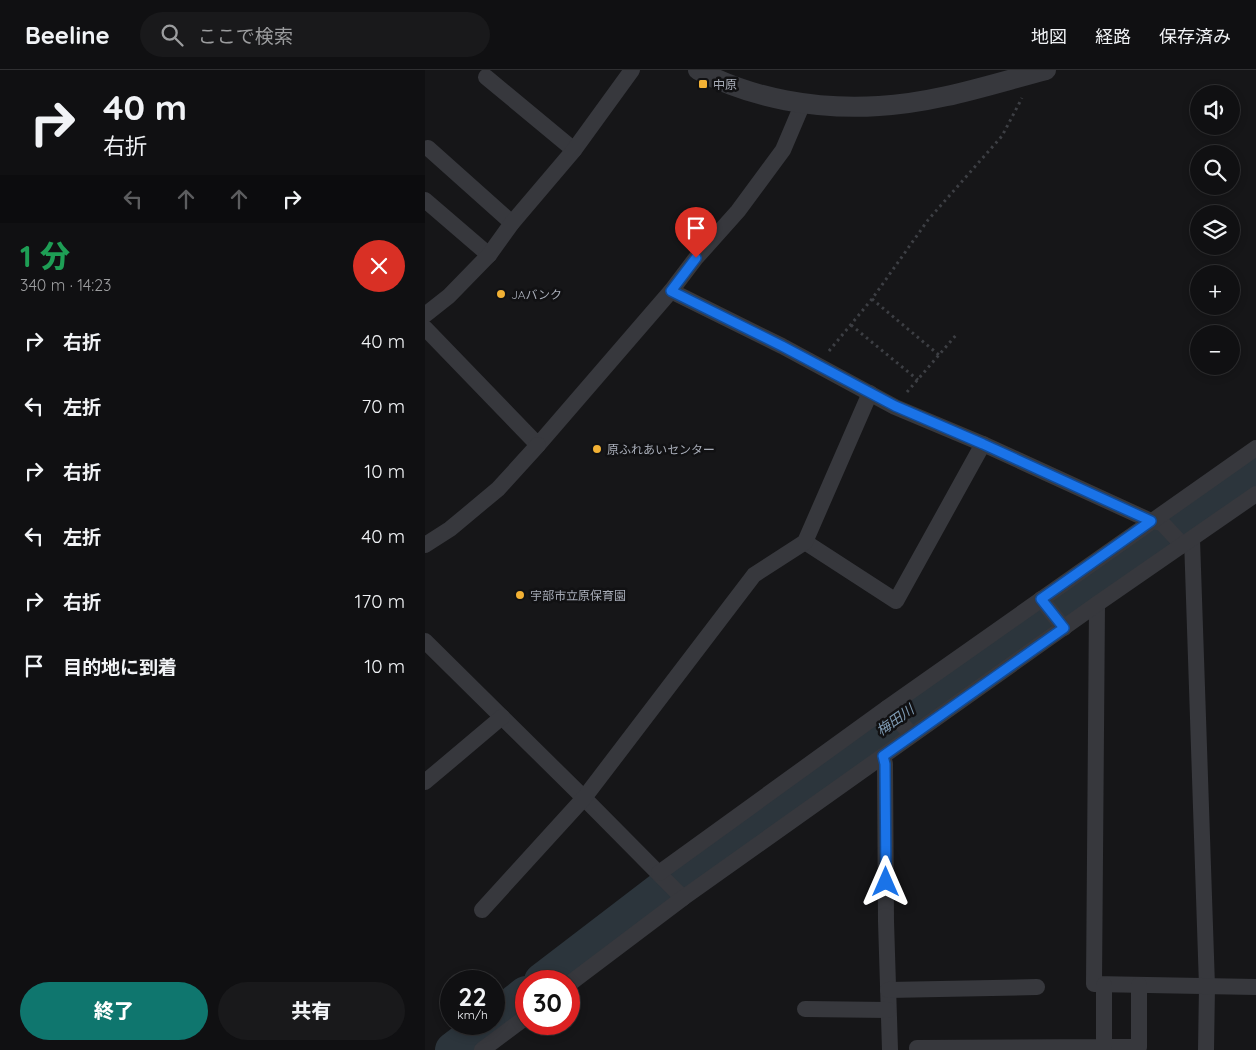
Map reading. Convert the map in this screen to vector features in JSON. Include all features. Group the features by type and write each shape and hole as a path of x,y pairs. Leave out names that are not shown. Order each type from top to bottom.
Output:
{"street":[{"path":"425,315 449,296 489,255 512,223 574,150 632,70"},
{"path":"698,70 711,77 758,93 803,103 846,107 880,106 954,94 1037,72"},
{"path":"486,77 574,150"},
{"path":"425,545 450,529 498,489 671,291 696,258 738,211 783,150 803,103"},
{"path":"428,148 512,223"},
{"path":"425,200 489,255"},
{"path":"671,291 895,406 1156,522 1183,541"},
{"path":"425,328 538,445"},
{"path":"482,910 584,798 754,576 805,542 871,393"},
{"path":"805,542 896,601 983,444"},
{"path":"661,875 889,710 1156,522 1256,448"},
{"path":"580,975 680,895 883,756 909,732 1062,625 1097,604 1183,541 1256,494"},
{"path":"1183,541 1207,986 1206,1050"},
{"path":"1043,601 1062,625"},
{"path":"1097,604 1094,984 1256,987"},
{"path":"425,642 680,895"},
{"path":"889,710 909,732"},
{"path":"425,782 502,717"},
{"path":"883,756 885,764 890,1050"},
{"path":"1104,985 1104,1047"},
{"path":"917,1048 1139,1047 1139,985"},
{"path":"888,990 1037,987"},
{"path":"805,1009 888,1010"},
{"path":"482,1050 515,1025"}],"path":[{"path":"818,365 872,300 928,220 1002,136 1037,72"},
{"path":"872,300 939,355"},
{"path":"851,325 918,380"},
{"path":"895,406 957,334"}],"waterway":[{"name":"梅田川","path":"556,970 751,821 1256,470"},
{"name":"梅田川","path":"505,1010 515,1003"},
{"name":"梅田川","path":"453,1050 473,1035"}],"place":[{"name":"中原","path":"703,84"},
{"name":"JAバンク","path":"501,294"},
{"name":"原ふれあいセンター","path":"597,449"},
{"name":"宇部市立原保育園","path":"520,595"}],"route":[{"path":"696,258 671,291 782,346 895,406 1151,521 1041,599 1064,628 883,756 885,764 886,882"}]}
